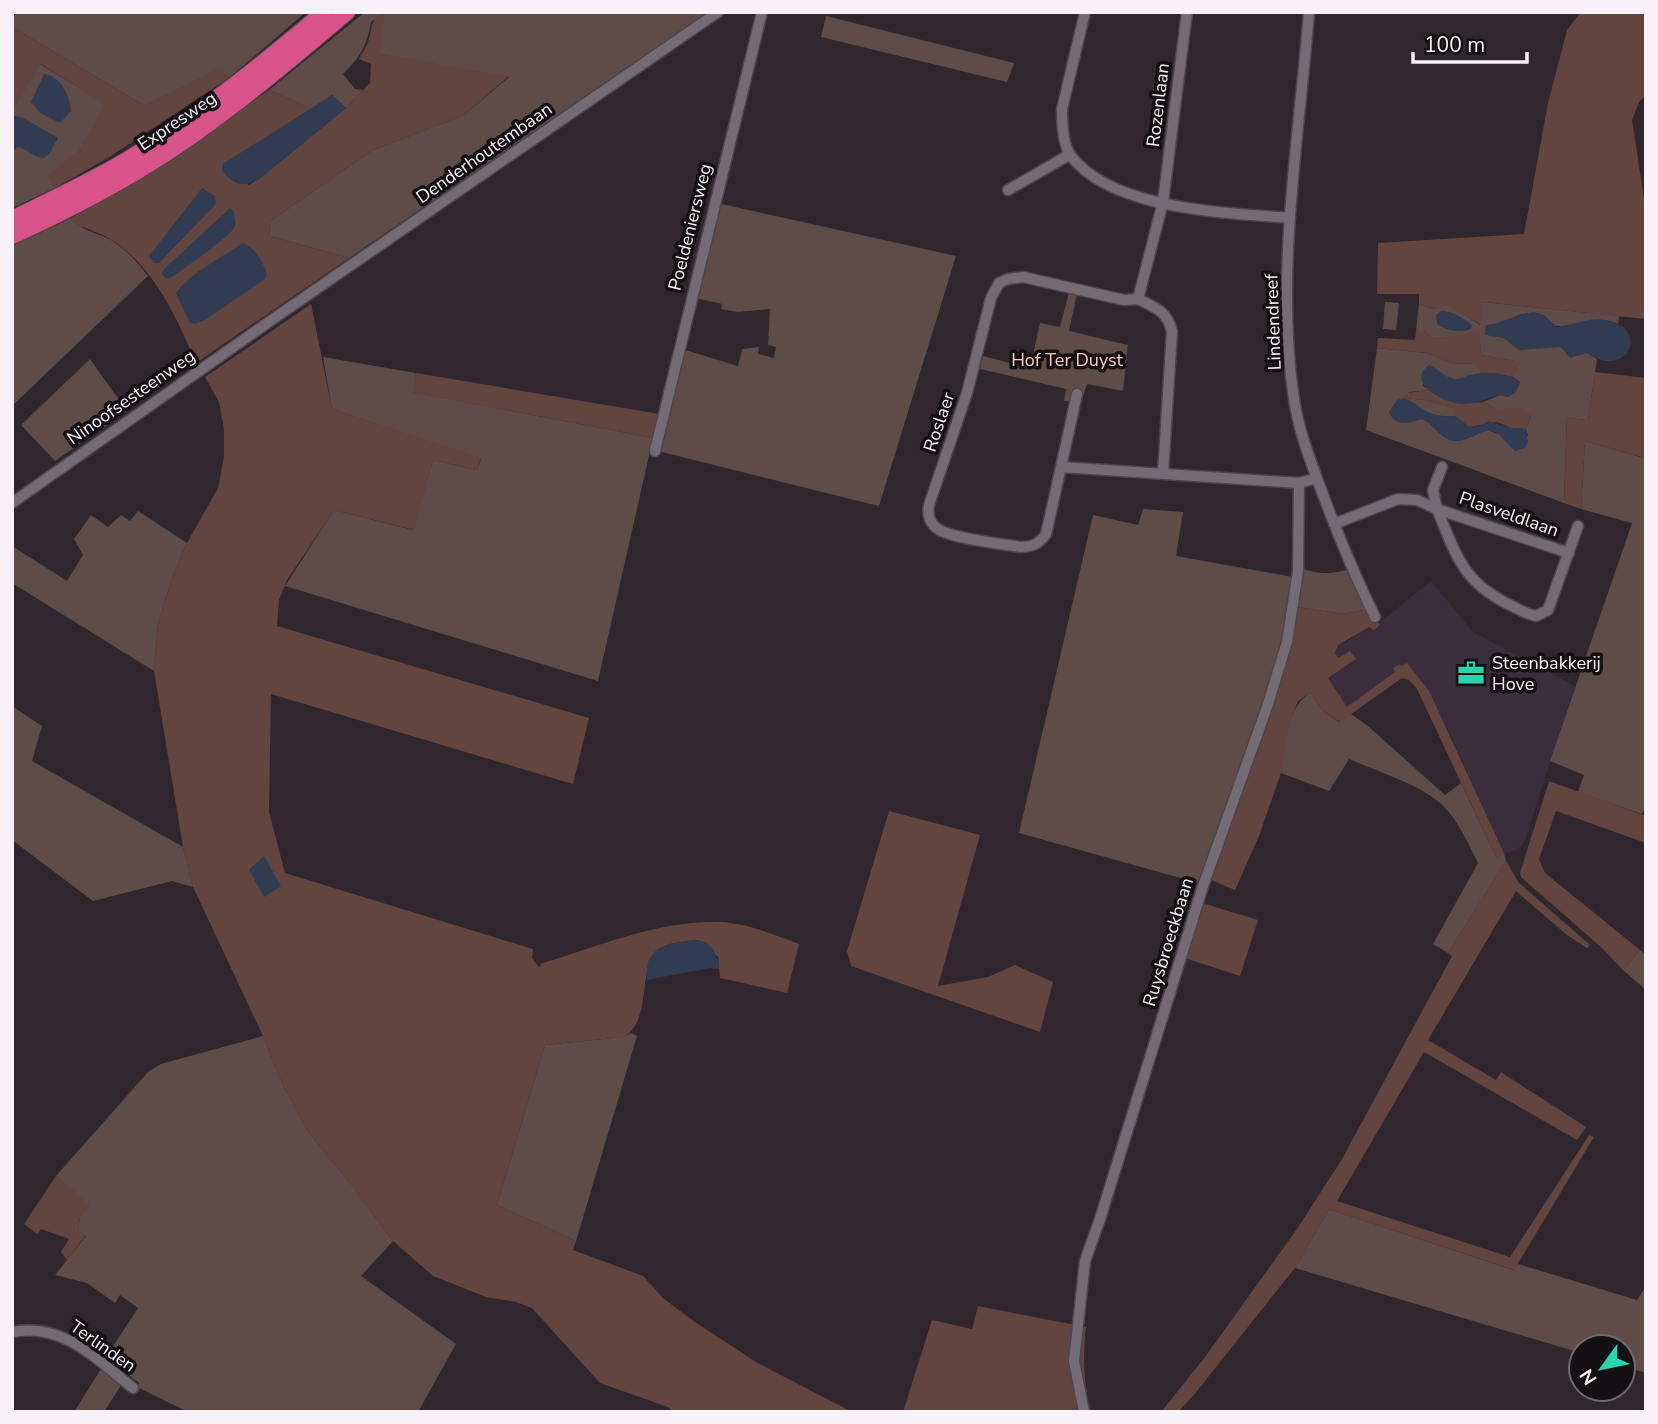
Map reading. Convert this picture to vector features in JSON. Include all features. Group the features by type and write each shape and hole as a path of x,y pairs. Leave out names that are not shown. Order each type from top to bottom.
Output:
{"highway":[{"name":"Expresweg","path":"12,219 116,166 156,140 238,83 324,12"},
{"name":"Expresweg","path":"12,236 95,195 172,149 248,95 347,12"}],"street":[{"name":"Denderhoutembaan","path":"271,321 718,12"},
{"name":"Poeldeniersweg","path":"655,451 762,12"},
{"path":"1085,12 1062,109 1062,124 1069,155 1100,182 1123,192 1198,210 1290,218"},
{"name":"Rozenlaan","path":"1163,202 1188,12"},
{"name":"Lindendreef","path":"1309,12 1290,218 1288,293 1293,394 1301,436 1345,555 1375,617"},
{"path":"1008,190 1069,155"},
{"path":"1138,299 1163,202"},
{"name":"Roslaer","path":"1077,394 1046,534 1042,539 1031,547 1015,546 942,532 932,524 928,516 929,505 967,393 991,298 999,283 1008,279 1023,277 1124,300 1138,299 1159,310 1169,319 1172,331 1163,473"},
{"name":"Ninoofsesteenweg","path":"12,503 271,321"},
{"path":"1061,467 1299,483 1317,478"},
{"name":"Plasveldlaan","path":"1442,467 1433,490 1437,509 1460,562 1472,579 1493,596 1531,615 1543,615 1548,610 1578,526"},
{"name":"Ruysbroeckbaan","path":"1084,1412 1074,1361 1085,1261 1203,886 1267,707 1287,642 1298,570 1299,483"},
{"name":"Plasveldlaan","path":"1334,524 1398,499 1417,500 1569,553"},
{"name":"Terlinden","path":"12,1332 43,1330 55,1334 85,1350 133,1388"}],"shaded area":[{"path":"1581,12 1646,12 1646,95 1639,102 1632,120 1646,212 1646,319 1484,302 1481,325 1450,306 1433,309 1419,304 1419,294 1377,294 1378,243 1524,234 1548,103 1567,30"},
{"path":"385,13 379,54 509,76 464,115 371,151 269,222 270,236 349,258 196,363 164,296 142,267 115,242 75,224 71,218 155,170 269,90 311,109 223,164 249,185 259,179 346,108 370,83 371,64 359,59 374,21"},
{"path":"12,27 145,106 222,67 230,77 111,156 55,188 46,176 79,152 105,104 41,64 12,110"},
{"path":"311,304 332,409 481,458 477,470 433,460 414,530 334,510 287,580 279,600 277,626 589,718 573,784 271,694 269,812 285,873 533,949 532,958 539,967 542,963 630,935 697,922 740,925 799,944 787,993 720,978 718,957 698,940 665,946 653,955 648,966 642,1006 633,1029 623,1037 545,1045 497,1205 576,1241 573,1250 643,1276 664,1299 756,1362 852,1412 674,1412 668,1407 600,1383 532,1308 516,1302 486,1297 433,1276 393,1241 309,1133 283,1085 193,887 183,847 154,671 158,624 172,578 187,543 218,488 224,457 224,429 219,402 205,377"},
{"path":"1416,331 1424,331 1435,339 1480,331 1481,355 1521,362 1513,377 1483,373 1476,364 1452,363 1427,353 1377,348 1378,338 1415,340"},
{"path":"1595,372 1646,378 1646,449 1645,458 1585,441 1581,509 1564,503 1567,418 1588,420"},
{"path":"416,373 660,414 653,438 412,392"},
{"path":"1429,390 1438,396 1472,403 1483,402 1496,409 1521,408 1531,416 1526,429 1511,428 1497,422 1469,427 1455,416 1455,409 1425,400 1404,398 1406,393"},
{"path":"1431,581 1473,632 1575,686 1523,845 1512,852 1504,853 1446,726 1400,664 1394,668 1396,672 1347,707 1328,678 1355,659 1338,658 1335,653 1338,644 1345,643 1369,627 1380,625 1379,623"},
{"path":"1297,607 1344,614 1369,609 1380,625 1374,630 1369,627 1338,645 1335,653 1338,658 1350,651 1356,659 1328,678 1347,707 1395,672 1393,668 1407,663 1429,691 1504,853 1496,857 1417,689 1409,680 1402,678 1340,722 1323,711 1310,692 1298,701 1289,724 1281,773 1259,836 1235,890 1211,880 1274,706"},
{"path":"1549,781 1646,816 1646,843 1556,811 1539,859 1545,873 1640,950 1623,970 1601,947 1521,877"},
{"path":"889,811 980,835 938,986 988,977 1015,965 1053,982 1040,1032 851,966 847,951"},
{"path":"1506,861 1519,883 1590,945 1587,948 1567,935 1516,891 1428,1040 1496,1080 1501,1072 1586,1127 1577,1140 1424,1052 1337,1201 1510,1257 1589,1135 1594,1137 1514,1270 1329,1209 1295,1268 1193,1396 1178,1412 1161,1412 1205,1357 1297,1229 1342,1159 1452,956 1448,953"},
{"path":"1202,903 1258,920 1240,976 1185,958"},
{"path":"56,1176 90,1205 80,1217 78,1229 86,1235 67,1260 61,1252 69,1239 41,1229 37,1234 24,1224"},
{"path":"978,1306 1086,1327 1084,1370 1091,1412 903,1412 932,1320 972,1329"}],"green space":[{"path":"12,12 306,12 230,77 221,68 145,106 12,27"},
{"path":"365,12 708,12 349,258 270,236 269,222 371,151 464,115 509,77 378,54 384,13 371,22 362,51 343,74 355,89 363,90 346,108 332,95 311,109 269,90"},
{"path":"826,16 1014,63 1007,82 821,37"},
{"path":"40,64 106,104 79,152 47,176 55,188 12,208 12,110"},
{"path":"717,203 956,256 879,506 658,451 682,349 738,366 742,349 759,347 758,354 774,358 776,347 768,345 770,309 738,312 721,309 722,304 695,298"},
{"path":"71,218 84,228 116,244 131,256 148,276 12,406 12,246"},
{"name":"Hof Ter Duyst","path":"1069,292 1077,294 1069,331 1128,345 1123,391 1087,384 1083,396 1075,394 1071,401 1064,401 1066,389 980,369 983,356 1030,368 1040,323 1060,327"},
{"path":"1385,302 1399,303 1396,330 1383,329"},
{"path":"1483,302 1619,316 1618,325 1595,321 1558,326 1521,314 1501,323 1491,335 1504,338 1519,350 1569,348 1597,359 1588,420 1567,418 1564,503 1366,430 1377,348 1427,353 1452,363 1476,364 1483,373 1456,380 1448,377 1422,385 1429,390 1410,392 1404,398 1425,400 1456,409 1455,416 1437,415 1412,402 1422,419 1434,425 1437,430 1472,437 1482,431 1528,436 1526,429 1531,416 1496,409 1483,402 1500,395 1508,397 1520,382 1513,377 1520,362 1481,355 1479,332 1435,339 1424,331 1416,331 1419,304 1433,309 1450,305 1480,325"},
{"path":"323,357 416,373 413,392 653,438 598,681 285,586 334,510 413,530 433,460 477,470 481,459 332,409"},
{"path":"90,359 127,411 55,461 21,425"},
{"path":"1585,441 1644,458 1646,449 1646,806 1642,814 1578,792 1584,775 1550,761 1632,523 1581,509"},
{"path":"1143,509 1183,512 1176,556 1293,577 1280,651 1202,884 1019,833 1093,515 1138,525"},
{"path":"138,511 187,543 172,578 158,624 154,671 12,583 12,546 67,581 83,555 74,539 91,515 108,527 121,515 130,521"},
{"path":"1303,569 1325,573 1347,570 1369,609 1344,614 1297,607"},
{"path":"1310,692 1323,711 1339,722 1351,714 1369,727 1445,795 1461,783 1496,857 1504,853 1506,861 1448,953 1433,944 1478,863 1466,839 1451,815 1429,795 1349,759 1329,791 1281,773 1291,718"},
{"path":"12,706 42,726 32,761 183,847 193,887 172,881 93,901 12,840"},
{"path":"1640,950 1646,955 1646,990 1623,970"},
{"path":"631,1033 637,1036 576,1241 497,1205 545,1045 623,1037"},
{"path":"263,1036 283,1085 309,1133 393,1241 361,1276 456,1344 418,1412 188,1412 137,1387 139,1383 112,1362 119,1352 112,1348 138,1308 120,1295 115,1303 87,1283 55,1275 86,1236 78,1229 80,1217 89,1205 56,1176 148,1072 161,1064"},
{"path":"1329,1209 1513,1270 1518,1264 1637,1300 1646,1286 1646,1373 1637,1370 1637,1333 1567,1333 1567,1349 1295,1268"},
{"path":"101,1369 122,1384 104,1412 74,1412"}],"water":[{"path":"44,74 60,82 69,99 71,111 60,123 40,113 31,102"},
{"path":"332,95 346,108 259,179 243,184 234,182 222,170 223,164"},
{"path":"15,116 58,138 44,158 18,147 12,152 12,117"},
{"path":"202,188 215,196 216,204 159,263 154,263 149,256"},
{"path":"230,208 233,210 235,223 232,231 174,276 166,279 162,274 163,270"},
{"path":"243,243 255,251 261,260 267,275 265,279 205,320 190,323 176,293 198,272"},
{"path":"1441,311 1462,318 1472,326 1471,329 1449,330 1437,324 1436,315"},
{"path":"1534,312 1544,315 1557,327 1594,320 1606,320 1620,325 1628,332 1631,341 1629,350 1623,357 1613,361 1601,360 1587,353 1570,358 1561,347 1519,350 1504,338 1485,335 1486,325"},
{"path":"1429,365 1454,379 1490,373 1503,374 1520,382 1516,392 1508,397 1500,395 1472,403 1454,403 1437,396 1424,385 1423,372"},
{"path":"1404,398 1432,414 1455,416 1469,427 1483,425 1488,421 1511,428 1526,429 1528,442 1525,448 1515,451 1493,431 1455,441 1445,438 1422,419 1399,422 1389,412 1397,400"},
{"path":"264,856 281,886 264,897 249,870"},
{"path":"698,940 707,943 713,950 719,969 710,968 647,980 648,962 656,951 669,945"}],"place":[{"name":"Steenbakkerij Hove","path":"1471,673"}]}
